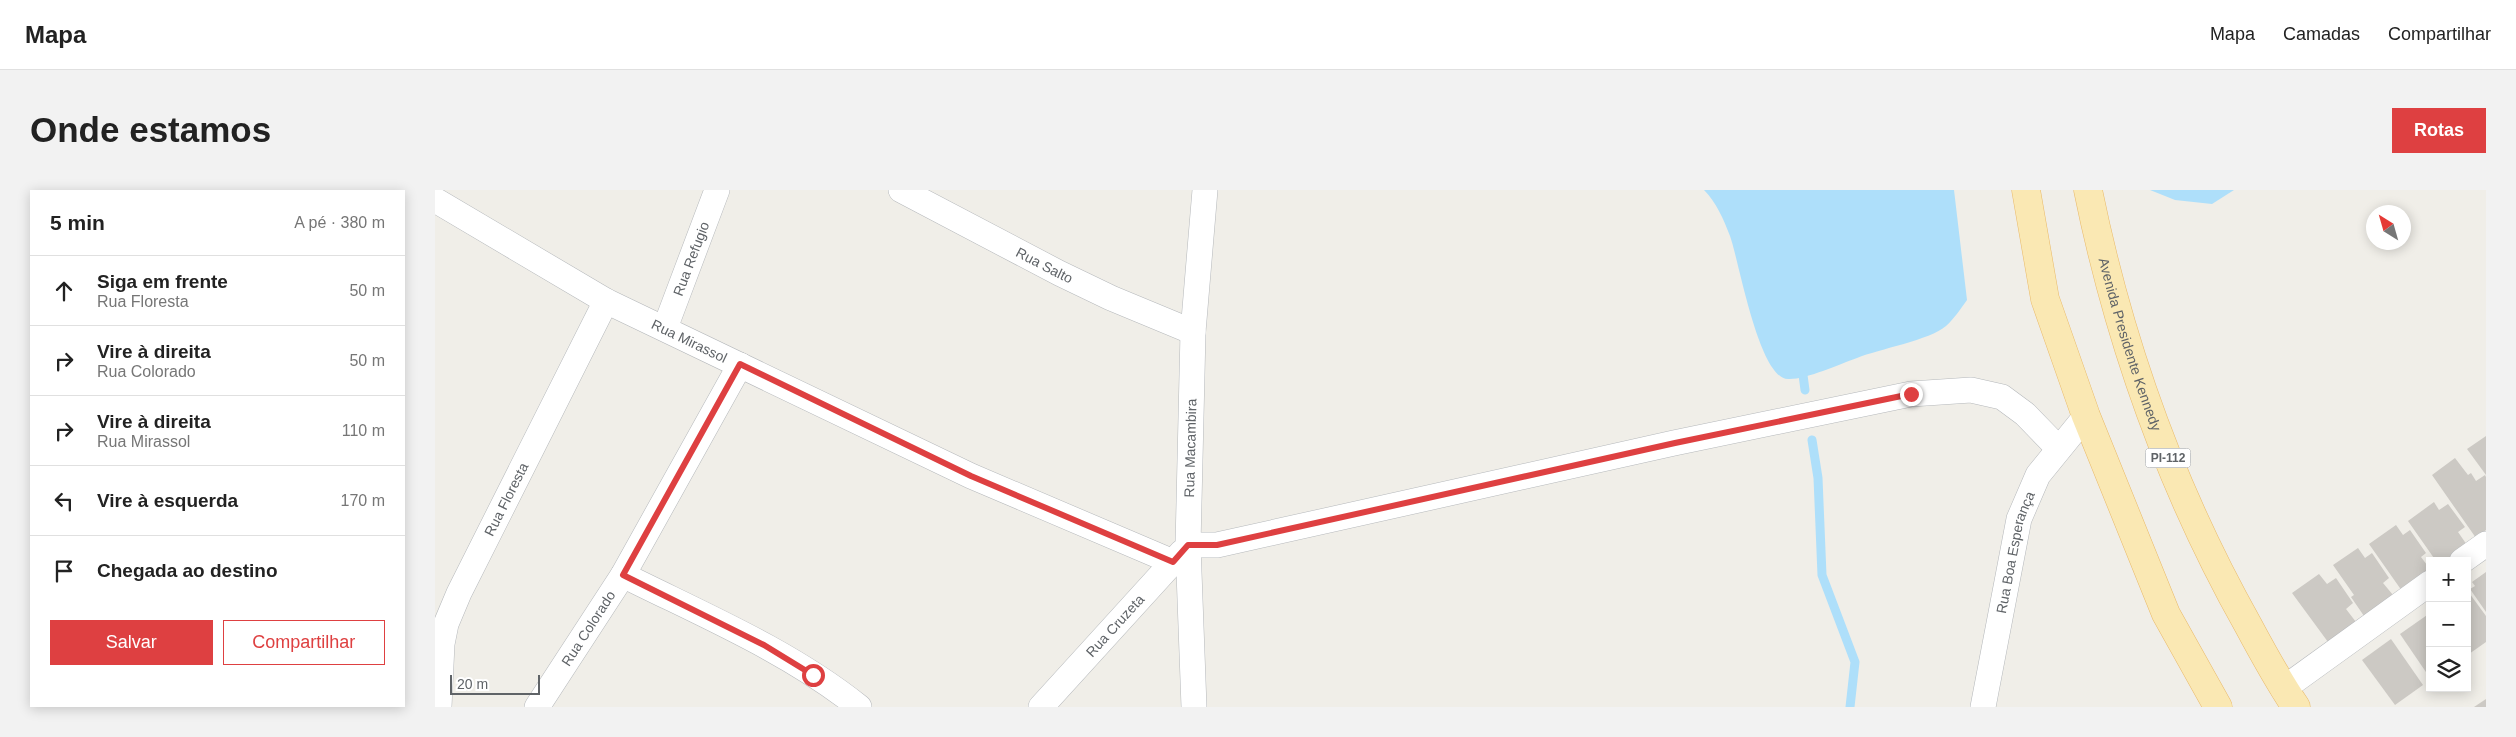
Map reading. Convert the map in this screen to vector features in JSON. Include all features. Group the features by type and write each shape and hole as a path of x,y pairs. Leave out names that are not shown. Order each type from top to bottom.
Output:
{"main road":[{"path":"2026,190 2045,299 2086,416 2166,614 2217,707"},
{"name":"Avenida Presidente Kennedy","path":"2088,190 2107,280 2135,370 2161,443 2223,582 2289,698"}],"street":[{"name":"Rua Refugio","path":"665,328 717,190"},
{"name":"Rua Salto","path":"901,190 1068,277 1193,332"},
{"name":"Rua Macambira","path":"1194,707 1181,554 1193,332 1205,190"},
{"name":"Rua Mirassol","path":"435,200 605,301 665,328 971,476 1181,554"},
{"name":"Rua Floresta","path":"439,707 442,644 446,624 459,592 605,301"},
{"name":"Rua Colorado","path":"537,707 623,575 740,364"},
{"path":"1181,554 1675,443 1911,394 1971,390 2002,397 2025,414 2058,448"},
{"name":"Rua Boa Esperança","path":"1983,707 2019,519 2038,475 2058,448 2086,416"},
{"path":"2468,557 2486,544"},
{"name":"Rua Cruzeta","path":"1041,707 1181,554"},
{"path":"623,575 764,645 813,675 859,707"},
{"path":"2289,698 2426,586"}],"water":[{"path":"1704,190 1954,190 1967,300 1946,326 1928,336 1813,374 1788,379 1778,374 1768,360 1759,340 1751,317 1730,236 1719,212"},
{"path":"2150,190 2234,190 2212,204 2175,200"}],"building":[{"path":"2486,436 2486,475 2467,449"},
{"path":"2455,458 2468,475 2471,473 2476,481 2485,475 2486,477 2486,530 2476,538 2432,475"},
{"path":"2434,502 2439,510 2448,504 2465,527 2458,532 2467,545 2450,557 2433,557 2408,521"},
{"path":"2396,525 2403,535 2410,530 2426,553 2421,557 2426,564 2426,575 2402,591 2369,544"},
{"path":"2358,548 2365,558 2372,553 2389,578 2383,583 2393,595 2364,616 2351,597 2354,595 2333,565"},
{"path":"2486,572 2486,612 2471,590 2475,586 2472,582"},
{"path":"2319,574 2327,584 2336,578 2353,603 2346,609 2356,622 2328,642 2292,593"},
{"path":"2471,595 2486,616 2486,642 2471,653"},
{"path":"2426,616 2426,672 2400,634"},
{"path":"2391,639 2423,685 2395,705 2362,660"},
{"path":"2486,699 2486,707 2474,707"}],"waterway":[{"path":"1803,375 1805,390"},
{"path":"1812,440 1818,478 1822,575 1855,662 1850,707"}],"route":[{"path":"813,675 764,645 623,575 740,364 971,476 1173,562 1188,545 1217,545 1675,443 1911,394"}]}
